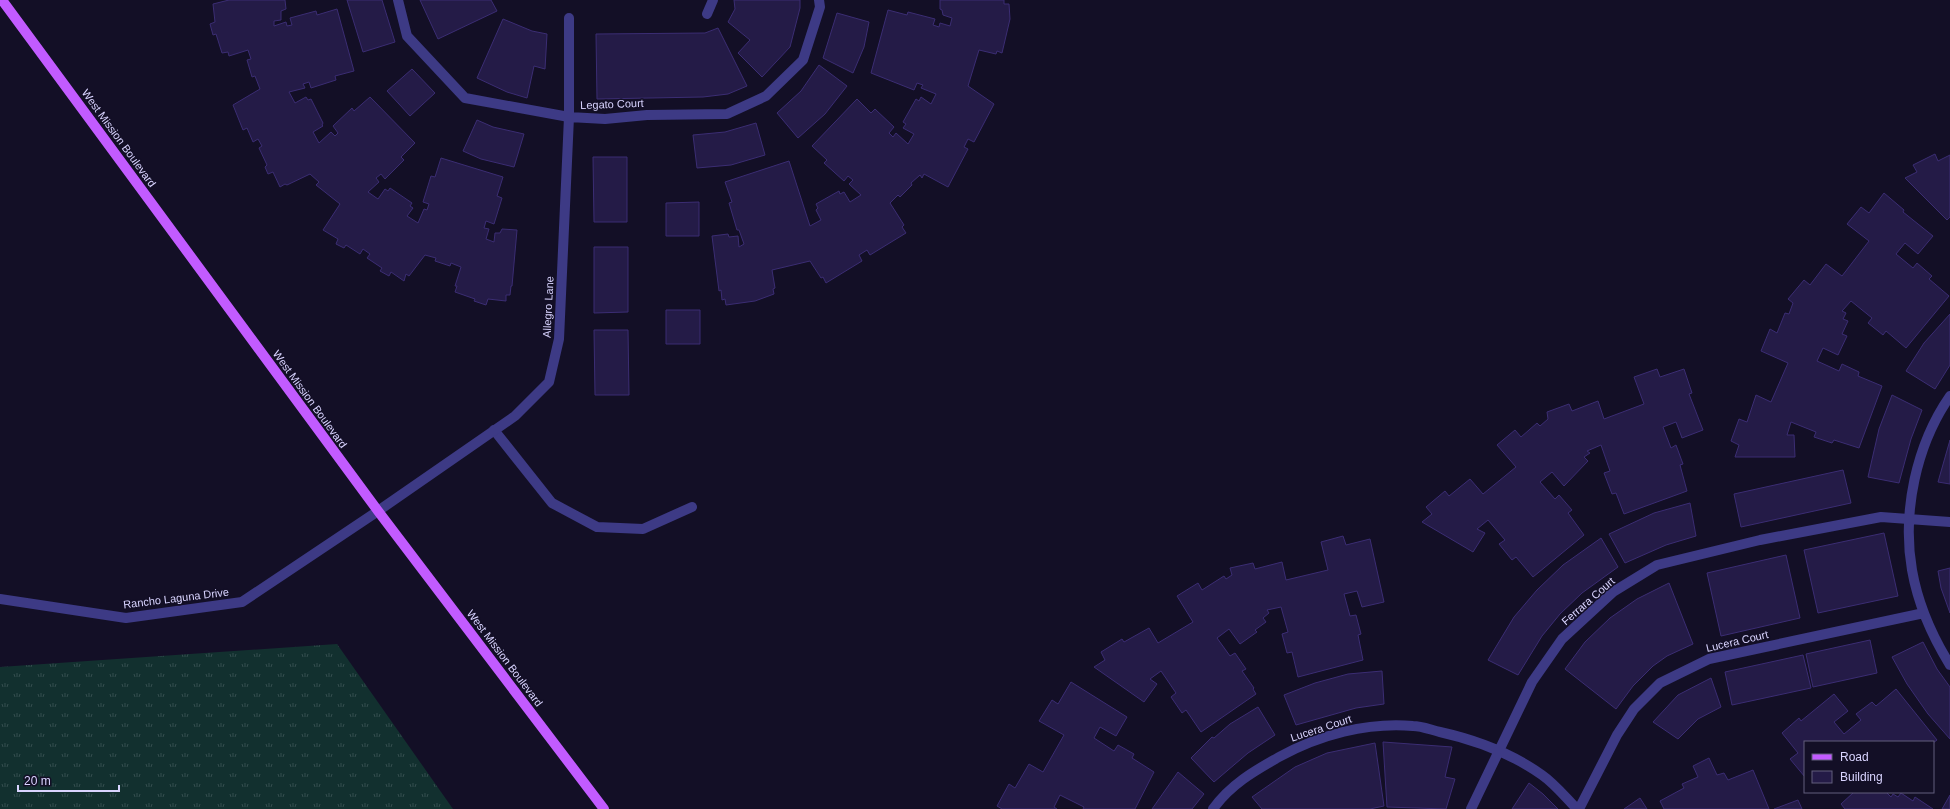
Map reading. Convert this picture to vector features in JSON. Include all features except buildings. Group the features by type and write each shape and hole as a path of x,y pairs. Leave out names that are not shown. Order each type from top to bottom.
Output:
{"main road":[{"name":"West Mission Boulevard","path":"2,0 378,511 604,809"}],"street":[{"name":"Legato Court","path":"398,0 407,36 465,98 569,117 605,119 647,115 727,114 766,96 803,60 820,7 819,0"},
{"path":"706,14 713,0"},
{"name":"Allegro Lane","path":"378,511 515,416 549,382 559,339 569,117 570,18"},
{"path":"1950,396 1937,415 1917,468 1909,520 1912,570 1924,613 1935,641 1950,665"},
{"path":"494,430 552,503 598,528 642,529 692,507"},
{"name":"Rancho Laguna Drive","path":"0,599 126,618 242,602 378,511"},
{"name":"Ferrara Court","path":"1471,809 1532,682 1562,640 1613,592 1658,566 1760,540 1881,516 1909,520 1950,522"},
{"name":"Lucera Court","path":"1213,809 1222,796 1247,775 1296,748 1350,730 1374,726 1414,726 1466,738 1499,750 1543,776 1578,809 1617,735 1634,709 1660,683 1709,659 1924,613"}],"green space":[{"path":"337,644 453,809 0,809 0,667"}]}
